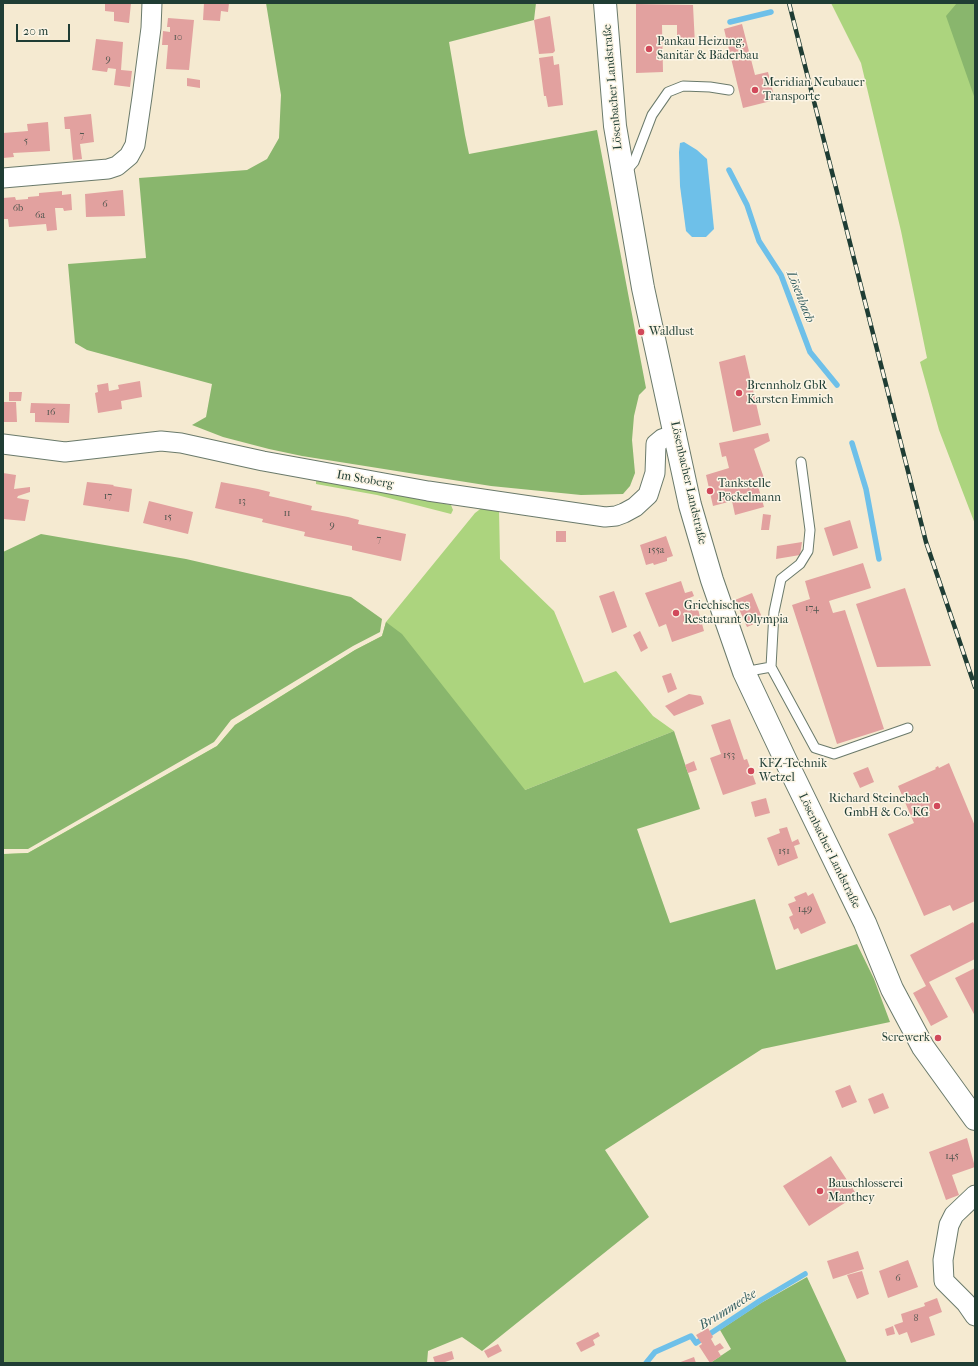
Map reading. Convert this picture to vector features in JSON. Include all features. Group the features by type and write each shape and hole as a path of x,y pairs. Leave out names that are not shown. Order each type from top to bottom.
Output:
{"main road":[{"name":"Lösenbacher Landstraße","path":"605,3 615,126 622,171 651,324 676,434 690,505 712,580 744,672 865,923 892,989 923,1047 975,1119"}],"street":[{"path":"3,178 108,169 117,166 130,156 135,145 142,97 152,3"},
{"name":"Im Stoberg","path":"3,444 65,452 161,441 181,443 263,461 428,491 605,516 616,516 635,507 648,495 655,473 656,444 662,439 676,434"},
{"path":"975,1195 954,1215 949,1225 943,1260 944,1281 966,1303 975,1316"}],"lane":[{"name":"Lösenbacher Landstraße","path":"622,171 628,169 634,162 652,115 668,92 683,86 710,87 728,90"},
{"path":"801,462 810,530 808,551 800,564 781,578 774,612 771,667 815,748 834,754 908,728"},
{"path":"744,672 771,667"}],"green space":[{"path":"266,3 536,3 534,20 449,42 465,135 469,154 597,130 646,388 639,395 634,416 632,440 635,473 630,486 623,494 581,495 491,486 302,456 223,437 192,425 206,417 212,384 87,350 75,343 68,264 146,258 139,178 247,170 267,159 279,138 281,95"},
{"path":"831,3 975,3 975,524 939,430 920,362 927,358 901,231 861,63"},
{"path":"957,3 975,3 975,99 946,16"},
{"path":"316,480 451,505 453,510 451,514 377,495 316,484"},
{"path":"483,507 499,510 500,559 554,611 584,683 616,671 653,716 674,731 525,790 561,954 8,854 28,853 217,746 235,725 355,650 382,636 386,622 475,513"},
{"path":"41,534 186,559 351,597 382,619 380,632 353,646 231,720 214,742 28,849 3,849 3,552"},
{"path":"386,622 402,634 525,790 674,731 700,809 637,829 670,923 755,899 776,970 857,944 874,979 890,1022 762,1049 605,1150 649,1217 482,1351 462,1337 428,1351 427,1363 3,1363 3,854 28,853 217,746 235,725 355,650 382,636"},
{"path":"807,1277 847,1363 710,1363 731,1349 720,1330 761,1303"}],"water":[{"path":"684,142 697,150 707,159 714,229 706,237 692,237 686,231 680,186 679,152 680,143"}],"building":[{"path":"105,3 131,3 129,23 114,21 114,12 105,11"},
{"path":"204,3 229,3 228,12 221,11 220,21 203,20"},
{"name":"Pankau Heizung, Sanitär & Bäderbau","path":"636,4 693,5 695,45 677,45 677,25 662,25 663,72 636,73"},
{"path":"550,16 555,51 553,53 539,54 534,20"},
{"path":"168,18 194,20 189,70 166,69 168,45 162,45 163,31 170,32 170,27 167,27"},
{"path":"742,24 755,75 768,72 775,100 743,108 724,29"},
{"path":"96,39 123,42 121,70 132,71 130,87 114,85 116,69 108,68 107,72 92,70"},
{"path":"553,56 554,65 559,64 563,105 548,107 546,96 544,96 539,58"},
{"path":"187,78 200,80 200,88 187,86"},
{"path":"91,114 94,142 80,144 82,159 73,160 70,129 65,129 64,117"},
{"path":"48,122 50,151 13,153 14,157 3,158 3,133 28,131 27,124"},
{"path":"123,190 125,216 86,217 85,194"},
{"path":"62,191 62,195 71,194 72,210 64,211 63,208 55,208 57,230 47,231 46,224 9,227 8,219 3,219 3,198 15,197 16,200 28,199 28,197 39,196 39,193"},
{"name":"Brennholz GbR Karsten Emmich","path":"745,355 761,425 733,432 719,362"},
{"path":"140,381 142,397 121,401 122,409 98,413 95,393 98,392 97,385 108,383 109,391 119,389 118,385"},
{"path":"9,392 22,392 21,401 9,401"},
{"path":"3,402 16,402 17,422 3,422"},
{"path":"31,403 70,404 69,423 35,422 35,413 30,413"},
{"path":"768,433 770,441 754,449 764,478 756,479 764,507 735,515 732,501 713,506 706,475 729,468 726,456 722,457 719,443"},
{"path":"3,473 16,475 14,489 30,487 30,492 18,496 17,498 29,500 25,521 3,519"},
{"path":"87,482 132,489 129,512 83,505"},
{"path":"221,482 270,492 269,496 312,506 311,510 348,517 359,520 358,524 406,534 401,561 352,550 352,546 304,536 305,532 262,522 263,519 215,508"},
{"path":"149,501 193,512 188,534 143,523"},
{"path":"763,514 771,515 769,530 761,530"},
{"path":"850,520 858,548 833,556 824,528"},
{"path":"556,531 566,531 566,542 556,542"},
{"path":"666,536 673,556 667,558 667,561 654,565 653,563 646,565 640,545"},
{"path":"802,542 800,555 776,559 777,546"},
{"path":"863,563 871,588 829,601 833,613 845,610 884,729 837,744 792,605 810,599 805,581"},
{"name":"Griechisches Restaurant Olympia","path":"681,581 685,593 692,591 694,596 687,599 689,604 696,602 704,631 672,642 666,624 659,627 645,593"},
{"path":"905,588 931,666 877,667 856,604"},
{"path":"614,591 627,627 612,633 599,596"},
{"path":"752,593 763,620 747,627 735,600"},
{"path":"640,631 648,648 641,652 633,635"},
{"path":"671,673 677,689 668,693 662,676"},
{"path":"689,694 701,696 704,704 674,716 665,706"},
{"path":"730,719 744,760 747,759 756,784 723,795 710,758 721,754 711,725"},
{"path":"694,761 697,770 688,773 685,765"},
{"name":"Richard Steinebach GmbH & Co. KG","path":"949,763 975,826 975,901 953,911 950,905 924,916 888,834 914,823 898,786 936,769 935,768 938,766 939,768"},
{"path":"868,767 874,782 860,788 853,773"},
{"path":"766,798 770,813 755,817 751,802"},
{"path":"787,827 792,842 798,839 800,844 794,846 798,858 778,866 767,838 780,833 779,829"},
{"path":"806,892 808,896 813,893 826,923 801,934 798,928 794,930 789,917 793,915 788,904 796,901 794,897"},
{"path":"973,922 975,926 975,959 929,982 948,1017 931,1026 913,993 926,986 910,955"},
{"path":"975,968 975,1016 955,978"},
{"path":"850,1085 857,1102 842,1108 835,1091"},
{"path":"883,1093 889,1108 874,1114 868,1099"},
{"path":"967,1138 975,1167 952,1175 959,1195 946,1200 929,1152"},
{"name":"Bauschlosserei Manthey","path":"831,1156 857,1195 809,1226 783,1186"},
{"path":"858,1251 864,1269 833,1279 827,1261"},
{"path":"908,1260 918,1287 888,1298 879,1271"},
{"path":"862,1271 869,1294 857,1299 847,1275"},
{"path":"937,1298 942,1312 929,1317 935,1335 911,1343 907,1332 899,1335 894,1325 903,1322 901,1314 925,1306 924,1303"},
{"path":"893,1326 895,1334 887,1336 885,1329"},
{"path":"708,1328 713,1337 711,1339 715,1346 720,1343 724,1348 718,1351 721,1356 710,1363 699,1346 702,1344 696,1335"},
{"path":"598,1332 600,1336 593,1340 595,1345 581,1352 576,1343"},
{"path":"498,1344 502,1351 488,1358 484,1351"},
{"path":"452,1351 454,1359 442,1363 435,1363 433,1357"},
{"path":"694,1357 696,1363 678,1363"}],"waterway":[{"path":"730,22 771,12"},
{"name":"Lösenbach","path":"729,170 747,205 759,241 781,275 810,352 837,385"},
{"name":"Lösenbach","path":"852,443 866,489 879,559"},
{"name":"Brummecke","path":"646,1363 655,1352 691,1336 696,1343 761,1300 805,1274"}],"railway":[{"path":"789,3 926,542 975,687"}],"place":[{"name":"Pankau Heizung, Sanitär & Bäderbau","path":"649,49"},
{"name":"Meridian Neubauer Transporte","path":"755,90"},
{"name":"Waldlust","path":"641,332"},
{"name":"Brennholz GbR Karsten Emmich","path":"739,393"},
{"name":"Tankstelle Pöckelmann","path":"710,491"},
{"name":"Griechisches Restaurant Olympia","path":"676,613"},
{"name":"KFZ-Technik Wetzel","path":"751,771"},
{"name":"Richard Steinebach GmbH & Co. KG","path":"937,806"},
{"name":"Screwerk","path":"938,1038"},
{"name":"Bauschlosserei Manthey","path":"820,1191"}]}
